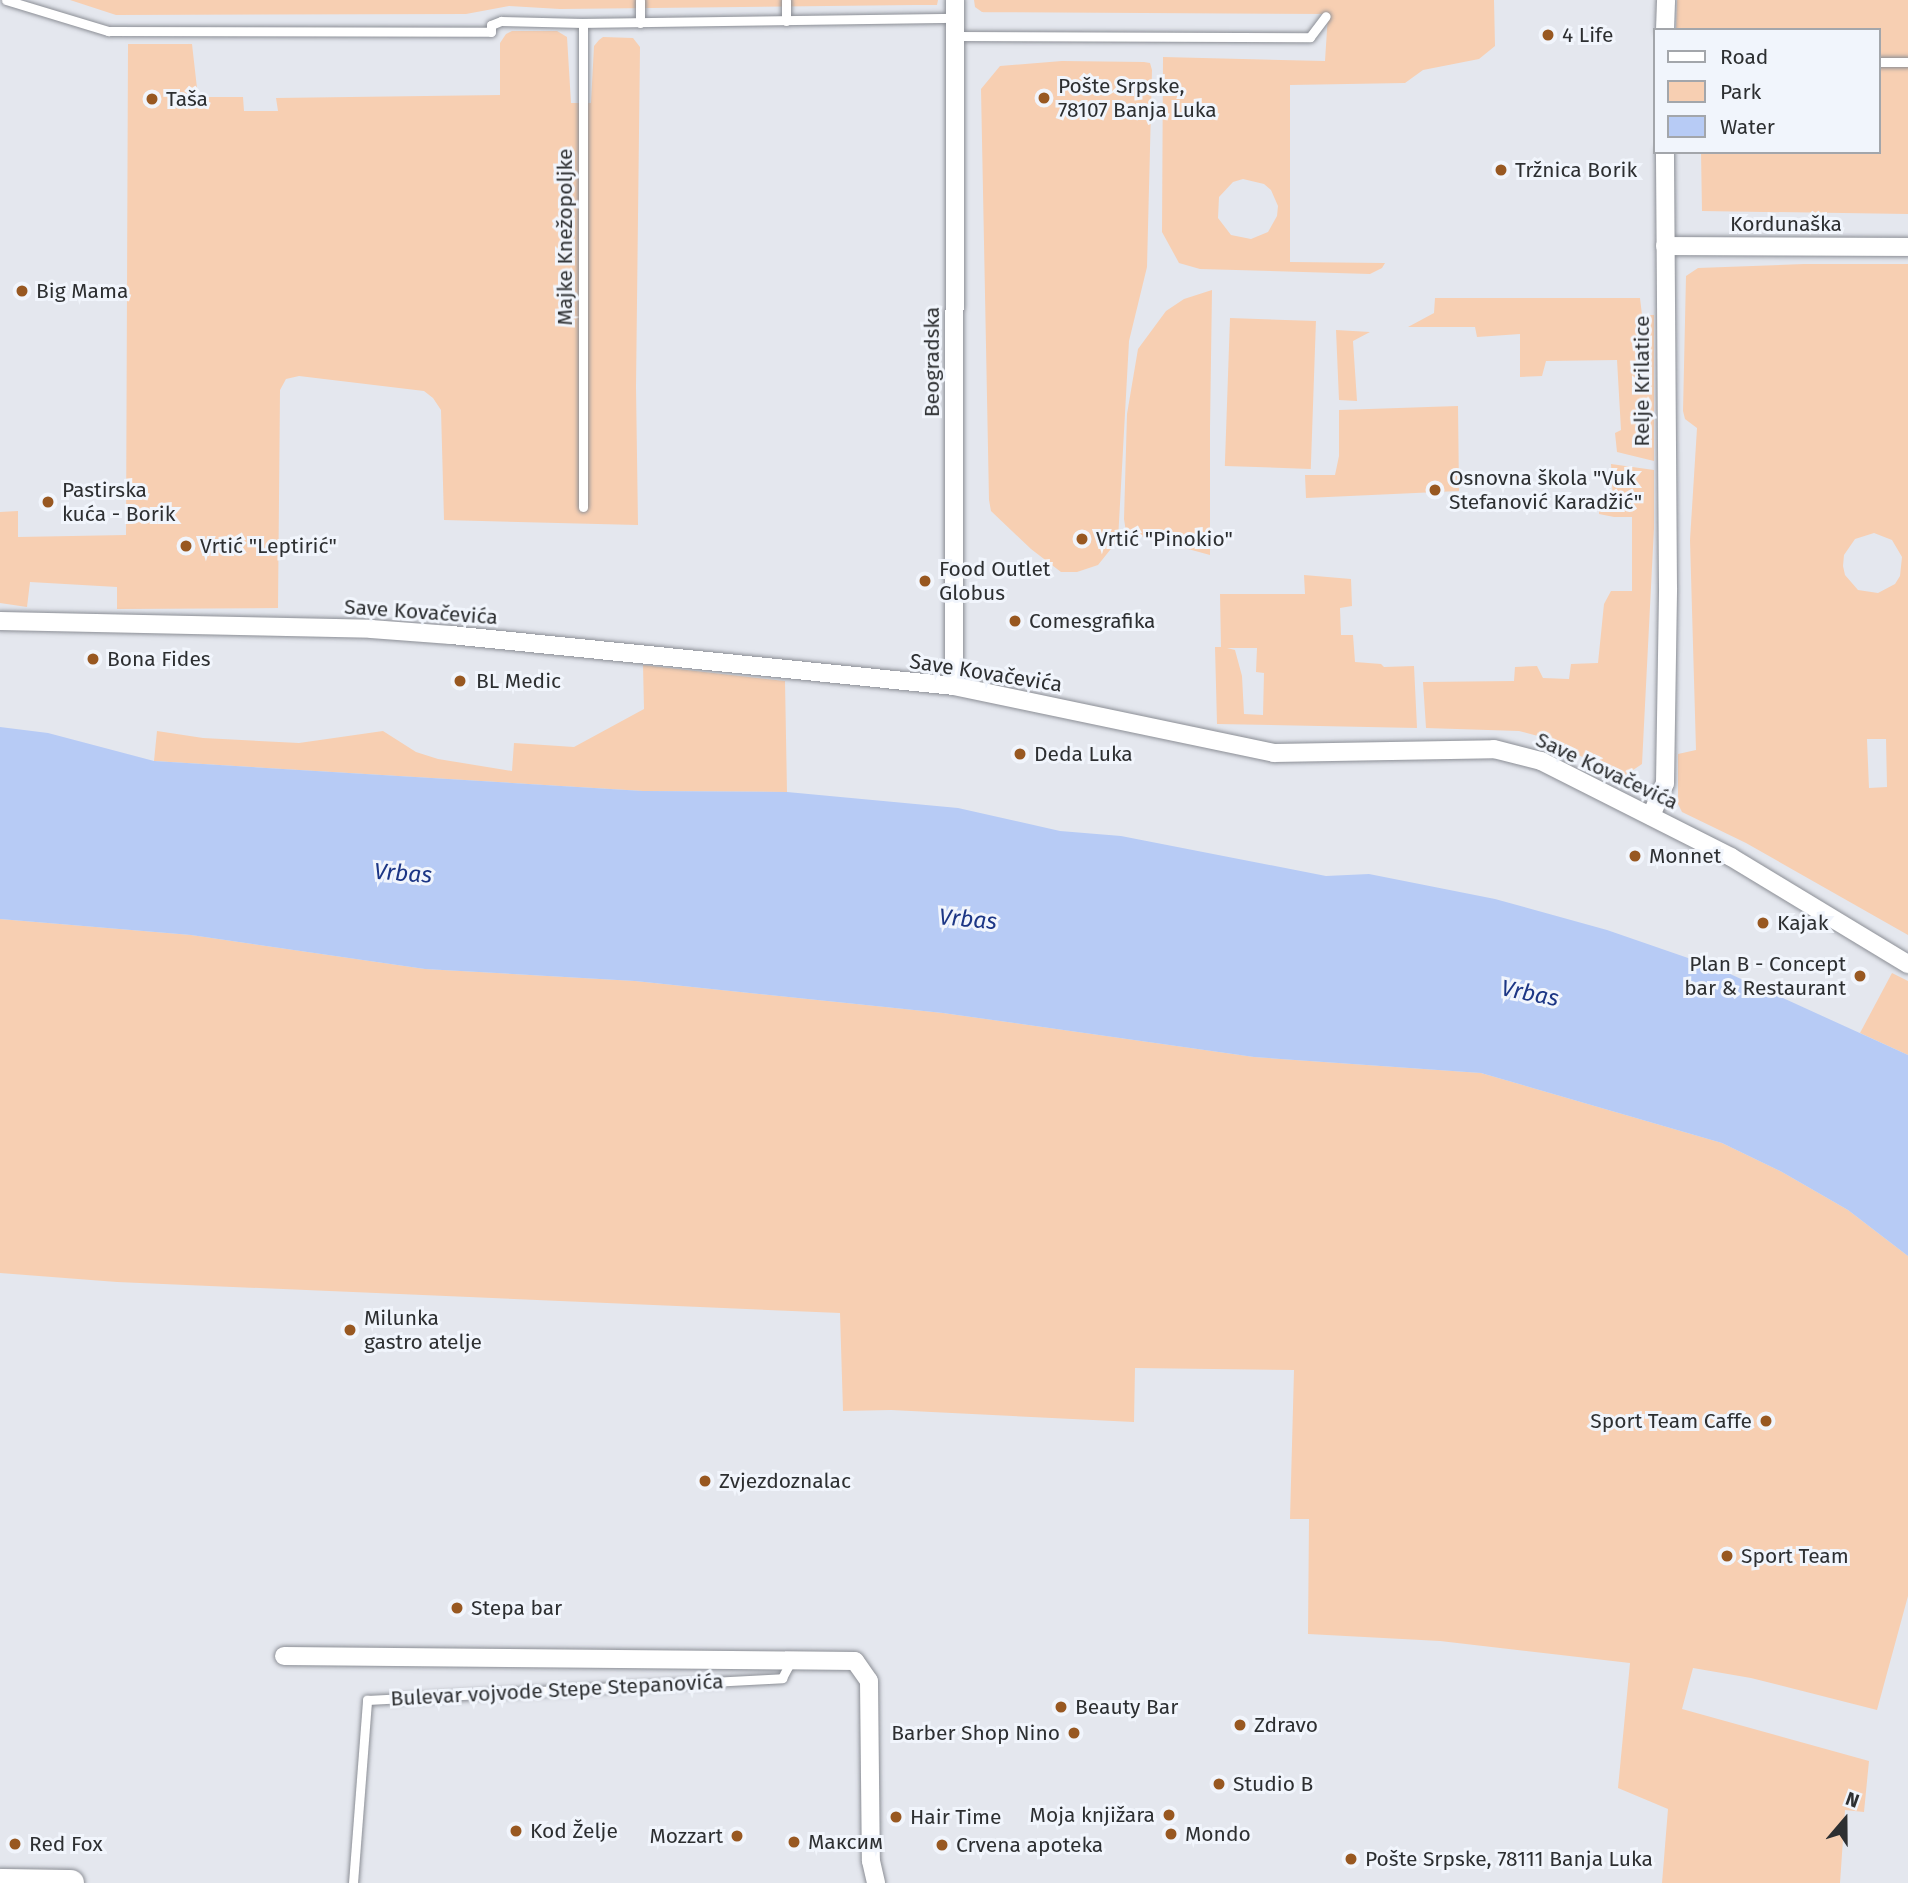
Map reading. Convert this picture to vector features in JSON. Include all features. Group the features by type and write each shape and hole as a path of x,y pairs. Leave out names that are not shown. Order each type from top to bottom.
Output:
{"street":[{"path":"1665,28 1666,0"},
{"name":"Beogradska","path":"954,686 957,524 955,9"},
{"name":"Relje Krilatice","path":"1651,816 1665,783 1668,589 1664,246 1661,213 1665,154"},
{"name":"Kordunaška","path":"1664,246 1908,247"},
{"name":"Save Kovačevića","path":"0,621 371,629 954,686 1274,753 1494,749 1541,761 1731,857 1908,964"},
{"name":"Bulevar vojvode Stepe Stepanovića","path":"284,1656 793,1658 855,1661 869,1681 872,1861 876,1883"},
{"path":"0,1882 68,1883"}],"lane":[{"path":"6,0 108,31 491,32 491,25 501,21 786,21 955,9"},
{"path":"640,0 640,23"},
{"path":"786,0 786,21"},
{"path":"954,36 1310,37 1326,16"},
{"name":"Majke Knežopoljke","path":"583,23 583,507"},
{"path":"1880,62 1908,62"},
{"name":"Bulevar vojvode Stepe Stepanovića","path":"353,1883 367,1700 782,1678 793,1658"}],"green space":[{"path":"70,0 938,0 937,5 560,9 509,6 466,14 116,15"},
{"path":"974,0 1494,0 1495,46 1479,59 1423,70 1405,83 1290,85 1290,262 1385,263 1382,268 1370,274 1200,269 1179,263 1162,232 1163,57 1325,61 1328,14 982,12 975,7","holes":["1243,179 1264,184 1271,190 1278,206 1277,216 1268,232 1251,239 1231,235 1218,218 1219,197 1233,182"]},
{"path":"1677,0 1908,0 1908,214 1702,211 1701,154 1880,154 1880,28 1676,28"},
{"path":"512,31 557,31 567,37 571,103 591,103 594,46 599,40 603,37 633,38 640,47 636,387 638,525 444,520 441,410 433,398 424,391 299,376 286,379 280,390 278,608 117,609 117,587 30,582 27,607 0,603 0,512 18,511 18,537 126,535 128,44 192,44 198,97 243,97 244,111 278,111 276,98 500,95 500,43 506,34"},
{"path":"1062,61 1144,62 1150,63 1152,70 1147,267 1129,341 1118,540 1098,565 1077,572 1061,572 1031,549 991,511 989,500 981,89 1000,66"},
{"path":"1908,264 1908,935 1746,843 1682,812 1678,804 1678,754 1696,750 1690,540 1697,428 1685,419 1683,411 1686,276 1698,268","holes":["1874,533 1892,540 1902,557 1900,576 1895,584 1878,593 1858,590 1845,575 1843,566 1844,555 1855,539","1867,739 1886,739 1887,787 1869,788"]},
{"path":"1212,290 1210,555 1126,532 1124,519 1127,414 1138,349 1166,311 1184,299"},
{"path":"1435,298 1640,298 1642,315 1654,315 1654,461 1617,452 1615,433 1621,430 1617,360 1546,361 1542,376 1520,377 1520,334 1477,337 1475,327 1408,327 1434,313"},
{"path":"1230,318 1316,321 1311,469 1225,466"},
{"path":"1336,330 1370,332 1353,341 1357,401 1339,400"},
{"path":"1458,406 1459,491 1306,498 1305,475 1335,475 1339,456 1339,410"},
{"path":"1611,464 1654,470 1654,528 1642,764 1621,778 1549,739 1519,731 1426,728 1423,682 1514,681 1515,667 1537,666 1543,678 1569,679 1571,664 1598,663 1604,604 1611,591 1632,591 1632,517 1599,514 1599,510 1578,510 1577,504 1613,501"},
{"path":"1304,575 1351,579 1352,606 1340,608 1341,635 1353,635 1355,662 1381,664 1384,667 1414,666 1417,728 1217,724 1215,647 1221,647 1220,594 1305,594","holes":["1227,648 1257,648 1256,672 1264,673 1263,715 1244,714 1242,676 1235,650"]},
{"path":"643,665 785,681 787,792 643,791 154,761 157,731 203,738 299,743 383,731 416,752 438,759 512,771 514,743 574,747 644,709"},
{"path":"0,919 191,935 425,969 635,981 943,1013 1254,1057 1481,1073 1722,1143 1782,1172 1848,1210 1908,1256 1908,1596 1877,1710 1751,1678 1693,1668 1682,1709 1869,1761 1864,1812 1845,1810 1840,1883 1662,1883 1668,1809 1618,1788 1630,1663 1440,1641 1308,1634 1309,1519 1290,1519 1294,1370 1135,1368 1134,1422 891,1410 843,1411 840,1313 117,1282 0,1273"},
{"path":"1892,973 1908,981 1908,1055 1860,1033"}],"water":[{"name":"Vrbas","path":"0,727 48,733 154,761 643,791 787,792 958,808 1060,831 1121,836 1326,876 1369,874 1495,899 1607,930 1717,968 1908,1055 1908,1256 1848,1210 1782,1172 1722,1143 1481,1073 1254,1057 943,1013 635,981 425,969 191,935 0,919"}],"place":[{"name":"4 Life","path":"1548,35"},
{"name":"Pošte Srpske, 78107 Banja Luka","path":"1044,98"},
{"name":"Taša","path":"152,99"},
{"name":"Tržnica Borik","path":"1501,170"},
{"name":"Big Mama","path":"22,291"},
{"name":"Osnovna škola \"Vuk Stefanović Karadžić\"","path":"1435,490"},
{"name":"Pastirska kuća - Borik","path":"48,502"},
{"name":"Vrtić \"Pinokio\"","path":"1082,539"},
{"name":"Vrtić \"Leptirić\"","path":"186,546"},
{"name":"Food Outlet Globus","path":"925,581"},
{"name":"Comesgrafika","path":"1015,621"},
{"name":"Bona Fides","path":"93,659"},
{"name":"BL Medic","path":"460,681"},
{"name":"Deda Luka","path":"1020,754"},
{"name":"Monnet","path":"1635,856"},
{"name":"Kajak","path":"1763,923"},
{"name":"Plan B - Concept bar & Restaurant","path":"1860,976"},
{"name":"Milunka gastro atelje","path":"350,1330"},
{"name":"Sport Team Caffe","path":"1766,1421"},
{"name":"Zvjezdoznalac","path":"705,1481"},
{"name":"Sport Team","path":"1727,1556"},
{"name":"Stepa bar","path":"457,1608"},
{"name":"Beauty Bar","path":"1061,1707"},
{"name":"Zdravo","path":"1240,1725"},
{"name":"Barber Shop Nino","path":"1074,1733"},
{"name":"Studio B","path":"1219,1784"},
{"name":"Moja knjižara","path":"1169,1815"},
{"name":"Hair Time","path":"896,1817"},
{"name":"Kod Želje","path":"516,1831"},
{"name":"Mondo","path":"1171,1834"},
{"name":"Mozzart","path":"737,1836"},
{"name":"Максим","path":"794,1842"},
{"name":"Red Fox","path":"15,1844"},
{"name":"Crvena apoteka","path":"942,1845"},
{"name":"Pošte Srpske, 78111 Banja Luka","path":"1351,1859"}]}
